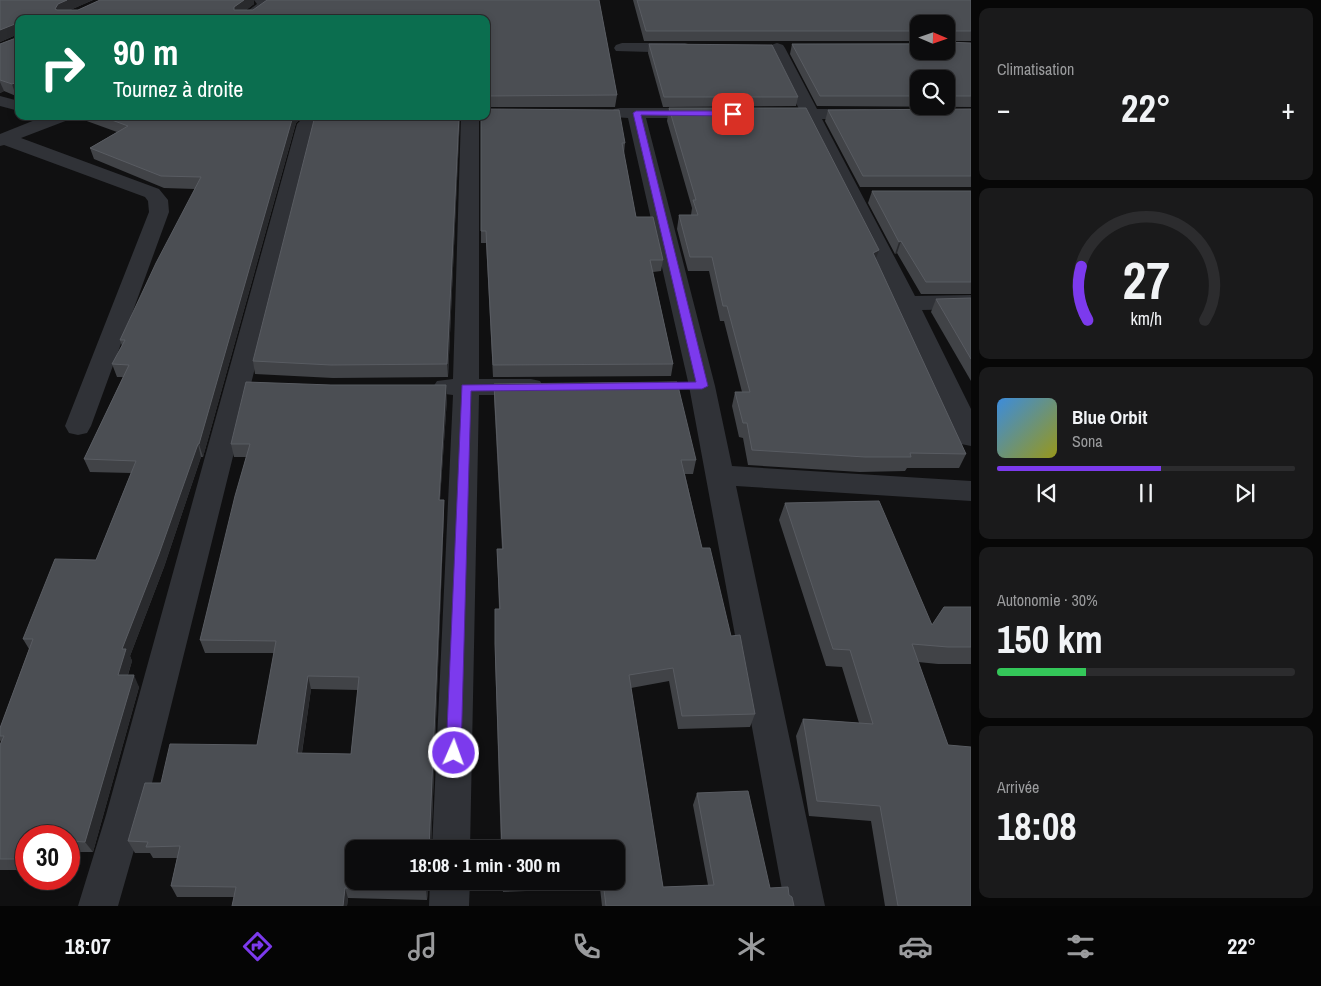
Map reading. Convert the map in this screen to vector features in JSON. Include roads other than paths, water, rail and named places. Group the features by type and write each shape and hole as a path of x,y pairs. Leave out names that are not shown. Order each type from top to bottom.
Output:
{"street":[{"path":"250,15 266,4 261,0"},
{"path":"622,48 700,48"},
{"path":"777,48 811,114 862,195 907,303 971,438"},
{"path":"0,101 15,105"},
{"path":"636,113 693,386 721,476 805,906"},
{"path":"599,114 724,113"},
{"path":"753,114 886,114"},
{"path":"3,139 50,120"},
{"path":"98,906 125,815 306,124 311,120"},
{"path":"451,840 466,387 470,120"},
{"path":"3,139 152,193 158,200 159,212 78,426"},
{"path":"907,303 971,302"},
{"path":"238,384 266,385"},
{"path":"418,388 554,386"},
{"path":"721,476 971,491"},
{"path":"449,906 450,890"}]}
